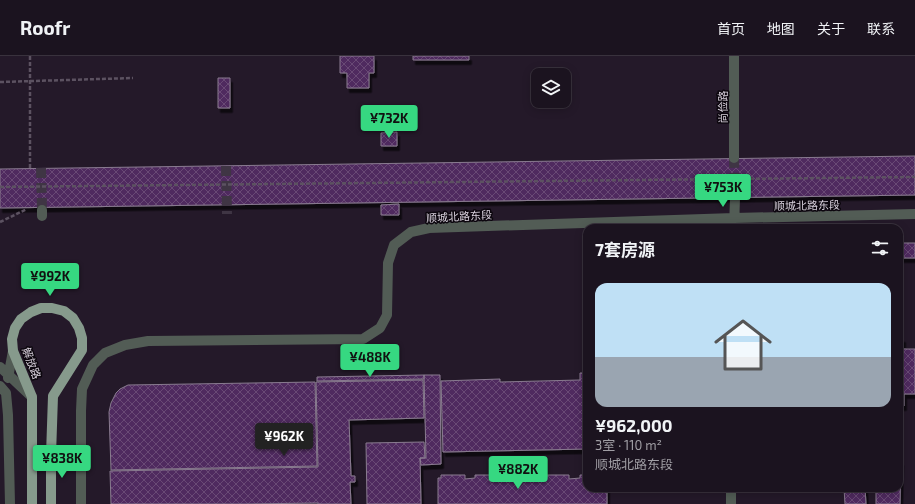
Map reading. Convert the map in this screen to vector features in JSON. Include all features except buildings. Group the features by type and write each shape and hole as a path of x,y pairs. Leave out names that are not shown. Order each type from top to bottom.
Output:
{"main road":[{"name":"解放路","path":"32,504 32,397 13,351 12,339 15,328 22,319 31,312 41,308 52,308 64,312 73,318 79,328 82,338 82,350 53,396 51,504"}],"street":[{"name":"尚俭路","path":"734,56 734,158"},
{"path":"734,223 735,198"},
{"name":"顺城北路东段","path":"673,224 734,223 915,214"},
{"name":"顺城北路东段","path":"80,504 82,389 93,365 106,353 125,345 148,341 363,339 380,328 387,315 388,263 394,245 411,232 429,228 583,225"},
{"path":"10,504 8,415 3,389 9,374 13,351"},
{"path":"0,367 32,397"},
{"path":"731,492 731,504"}],"path":[{"path":"30,56 30,168"},
{"path":"0,82 133,78"},
{"path":"0,186 915,177"},
{"path":"0,222 29,208"}],"tunnel":[{"path":"734,158 735,198"},
{"path":"226,166 227,214"},
{"path":"41,168 42,210"}]}
